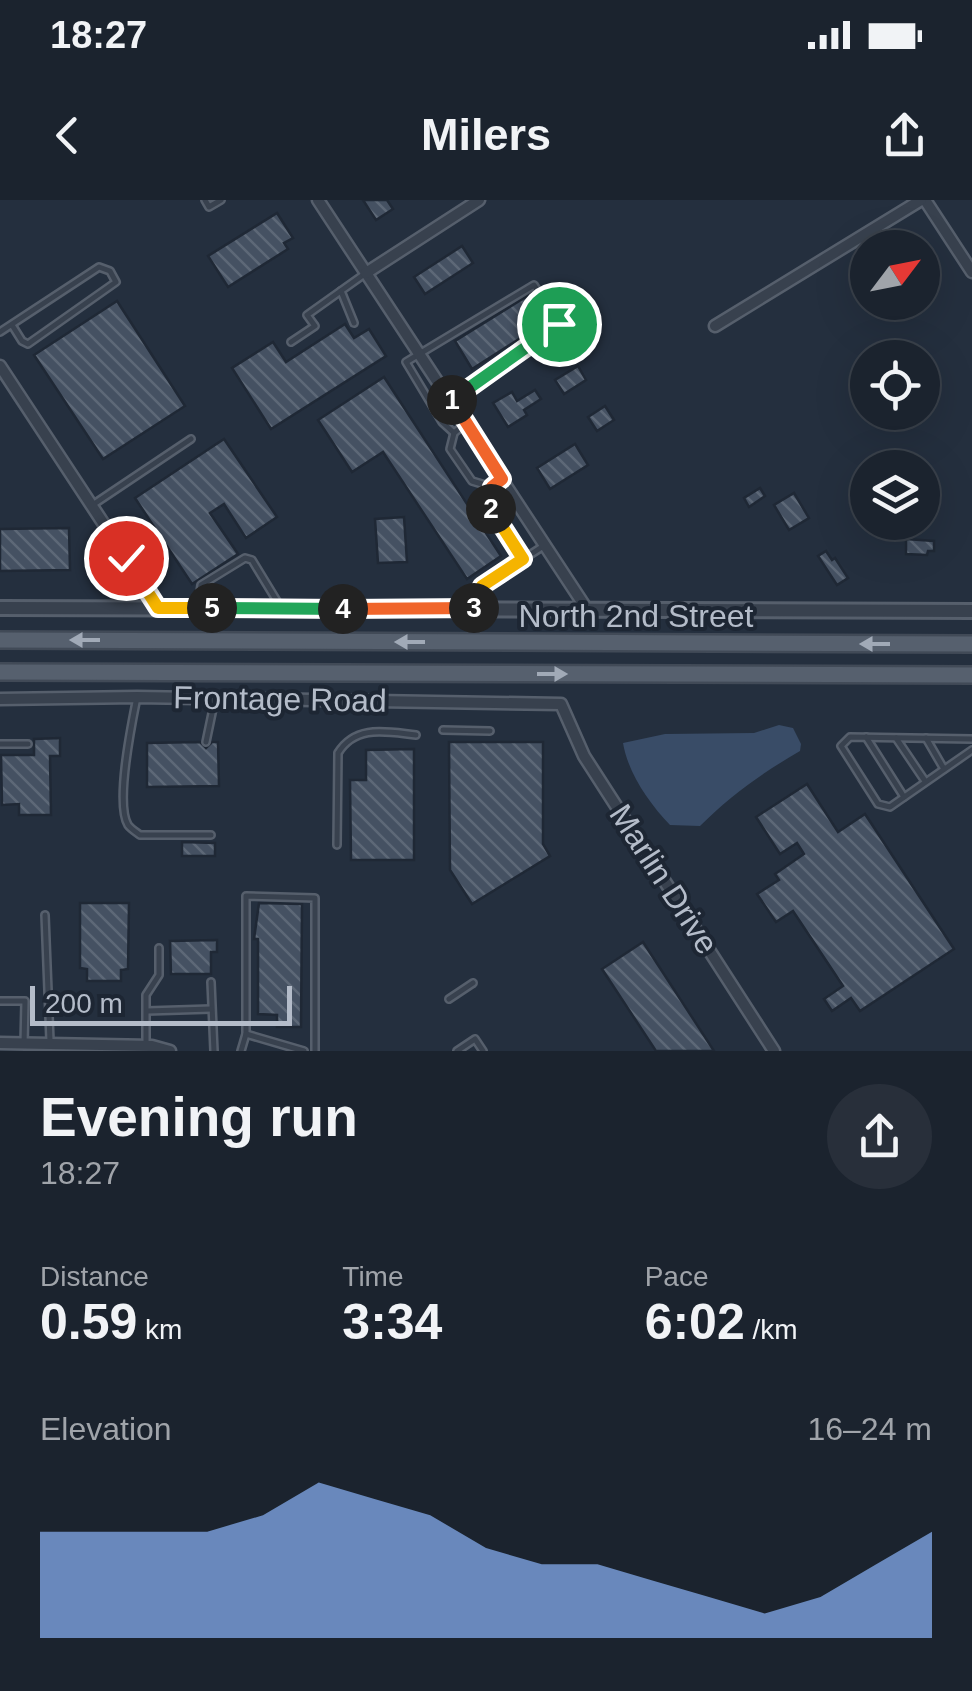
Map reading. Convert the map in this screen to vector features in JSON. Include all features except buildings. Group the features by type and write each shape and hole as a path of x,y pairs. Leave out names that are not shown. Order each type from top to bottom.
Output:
{"main road":[{"name":"North 2nd Street","path":"0,640 972,644"},
{"name":"North 2nd Street","path":"0,672 972,675"}],"street":[{"path":"318,200 465,424 497,483 545,544 588,611"},
{"path":"366,273 479,200"},
{"path":"715,326 923,200 972,272"},
{"path":"1,368 158,608"},
{"path":"0,608 972,611"},
{"name":"Frontage Road","path":"0,699 138,697 561,704"},
{"name":"Marlin Drive","path":"561,704 584,756 774,1051"},
{"path":"0,1043 22,1047 146,1046 170,1051"}],"lane":[{"path":"205,200 210,207 221,200"},
{"path":"0,332 100,266 110,271 116,282 28,344 12,325"},
{"path":"291,342 315,326 307,315 366,273"},
{"path":"450,401 559,324 534,285 406,362 442,422 454,433"},
{"path":"341,291 354,323"},
{"path":"465,424 454,433 450,449 472,482 497,483 487,502 523,559"},
{"path":"91,505 192,439"},
{"path":"473,610 482,586 545,544"},
{"path":"198,608 201,585 244,558 252,560 281,609"},
{"path":"138,697 127,746 128,824 140,835 211,836"},
{"path":"206,742 215,699"},
{"path":"444,730 490,731"},
{"path":"337,845 338,753 342,746 348,738 369,731 416,734"},
{"path":"972,739 850,737 841,746 878,804 890,806 972,750"},
{"path":"866,737 904,796"},
{"path":"896,738 925,782"},
{"path":"926,738 944,769"},
{"path":"0,744 28,744"},
{"path":"240,1051 246,1034 246,896 315,898 315,1051"},
{"path":"45,915 50,1044"},
{"path":"146,1046 146,995 159,975 159,948"},
{"path":"211,982 214,1051"},
{"path":"449,1000 473,983"},
{"path":"0,1001 25,1002 22,1047"},
{"path":"147,1011 210,1009"},
{"path":"246,1034 304,1051"},
{"path":"457,1051 475,1039 483,1051"}],"water":[{"path":"779,725 793,728 800,751 748,785 700,826 670,825 640,787 623,743 665,734 754,733"}],"route":[{"path":"126,558 158,608 473,610 482,586 523,559 487,502 492,487 502,479 450,401 500,362 559,324"}]}
